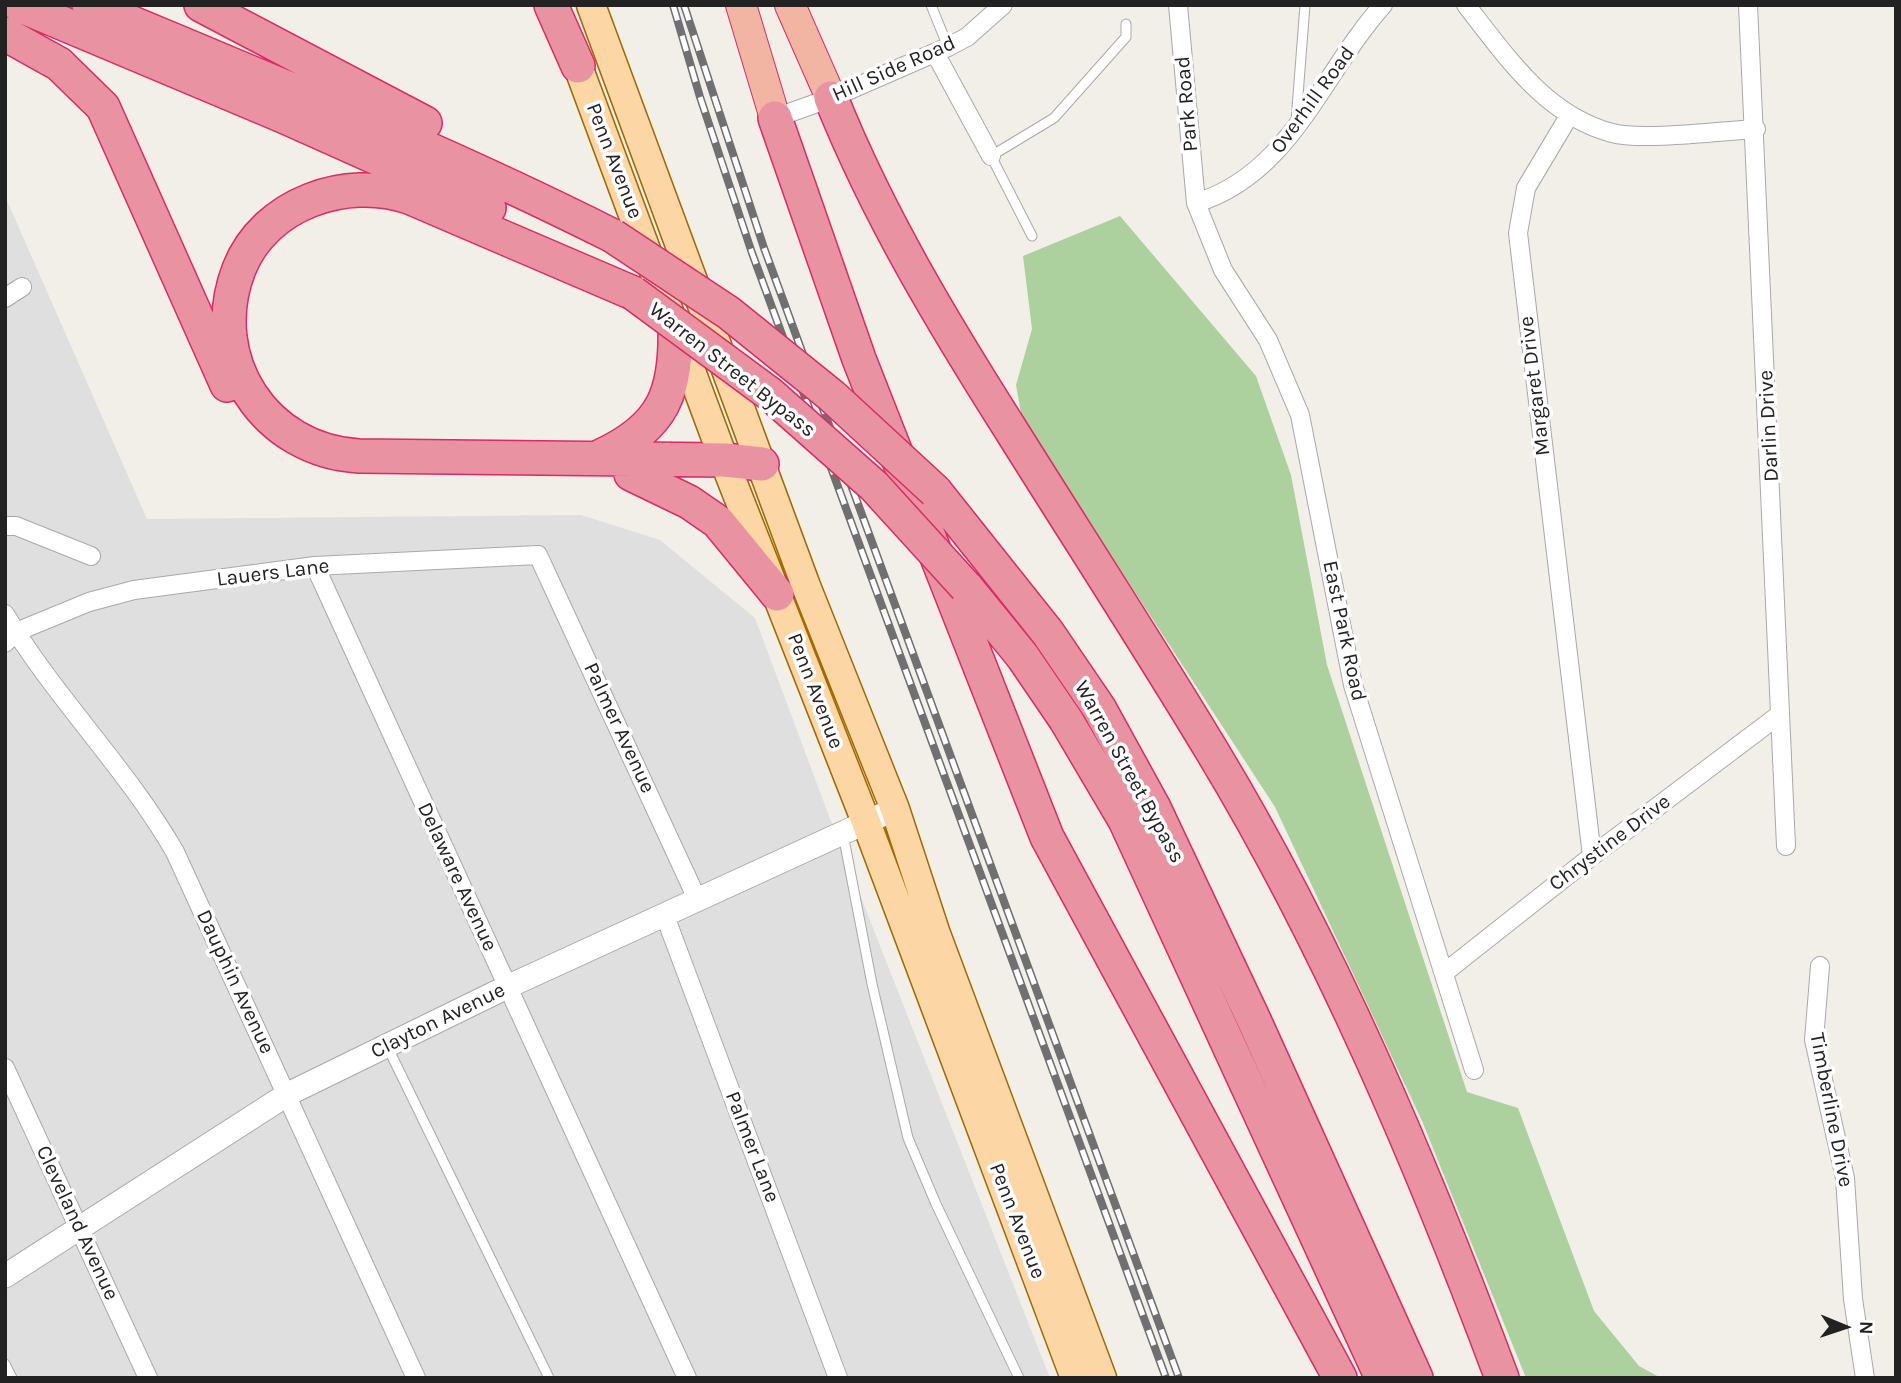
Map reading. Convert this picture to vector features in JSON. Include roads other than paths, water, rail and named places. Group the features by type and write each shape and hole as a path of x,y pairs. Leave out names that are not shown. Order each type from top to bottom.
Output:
{"highway":[{"path":"19,5 434,182 533,229 633,293"},
{"path":"89,5 376,124 497,178 613,236"},
{"path":"201,5 444,133 516,174 613,236"},
{"path":"553,5 578,66"},
{"path":"741,5 775,118 859,359 1047,837 1340,1378"},
{"path":"790,5 855,158 930,299 1210,748 1281,871 1367,1048 1502,1378"},
{"path":"5,34 59,64 103,107 224,379 252,425 271,443 299,461 338,471 631,474 762,464"},
{"path":"633,293 409,197 370,189 324,194 302,203 276,221 247,254 233,294 232,342 244,383 272,422 306,445 340,455 597,458 728,468"},
{"name":"Warren Street Bypass","path":"613,236 729,313 832,396 935,491 1048,633 1099,708 1148,797 1249,1008 1416,1378"},
{"name":"Warren Street Bypass","path":"633,293 770,394 874,486 966,587 1023,657 1066,720 1125,820 1382,1378"},
{"path":"597,458 628,444 645,431 659,414 673,376 675,325"},
{"path":"631,474 689,502 718,522 777,594"}],"main road":[{"name":"Penn Avenue","path":"591,5 762,464 895,809 936,933 1102,1378"},
{"name":"Penn Avenue","path":"578,66 777,594 854,827 1075,1378"}],"street":[{"name":"Hill Side Road","path":"775,118 831,98 942,50 967,37 1003,5"},
{"name":"Park Road","path":"1178,5 1196,203"},
{"name":"Overhill Road","path":"1196,203 1217,197 1264,166 1295,129 1383,5"},
{"path":"1466,5 1524,79 1569,117 1614,134 1756,129"},
{"name":"Darlin Drive","path":"1748,5 1756,129 1786,846"},
{"path":"942,50 990,156"},
{"name":"Margaret Drive","path":"1569,117 1526,188 1518,233 1592,856"},
{"name":"East Park Road","path":"1196,203 1223,270 1268,340 1300,415 1353,685 1474,1070"},
{"path":"5,298 22,287"},
{"path":"5,526 16,526 91,556"},
{"name":"Lauers Lane","path":"11,637 89,602 134,590 314,566 538,555"},
{"name":"Palmer Avenue","path":"538,555 698,901"},
{"name":"Delaware Avenue","path":"314,566 687,1378"},
{"name":"Dauphin Avenue","path":"5,614 11,637 157,821 175,852 416,1378"},
{"name":"Chrystine Drive","path":"1444,973 1592,856 1779,715"},
{"name":"Clayton Avenue","path":"5,1276 288,1094 507,987 895,809"},
{"name":"Palmer Lane","path":"665,916 838,1378"},
{"name":"Timberline Drive","path":"1821,967 1814,1040 1846,1178 1853,1298 1865,1378"},
{"name":"Cleveland Avenue","path":"5,1068 148,1378"}],"lane":[{"path":"931,5 942,50"},
{"path":"1295,129 1305,5"},
{"path":"1032,236 990,156 1054,118 1126,37 1126,24"},
{"path":"854,827 872,984 908,1138 1019,1378"},
{"path":"387,1045 549,1378"},
{"path":"5,1364 12,1378"}],"railway":[{"path":"673,5 700,97 752,253 1166,1378"},
{"path":"684,5 764,248 1179,1378"}]}
